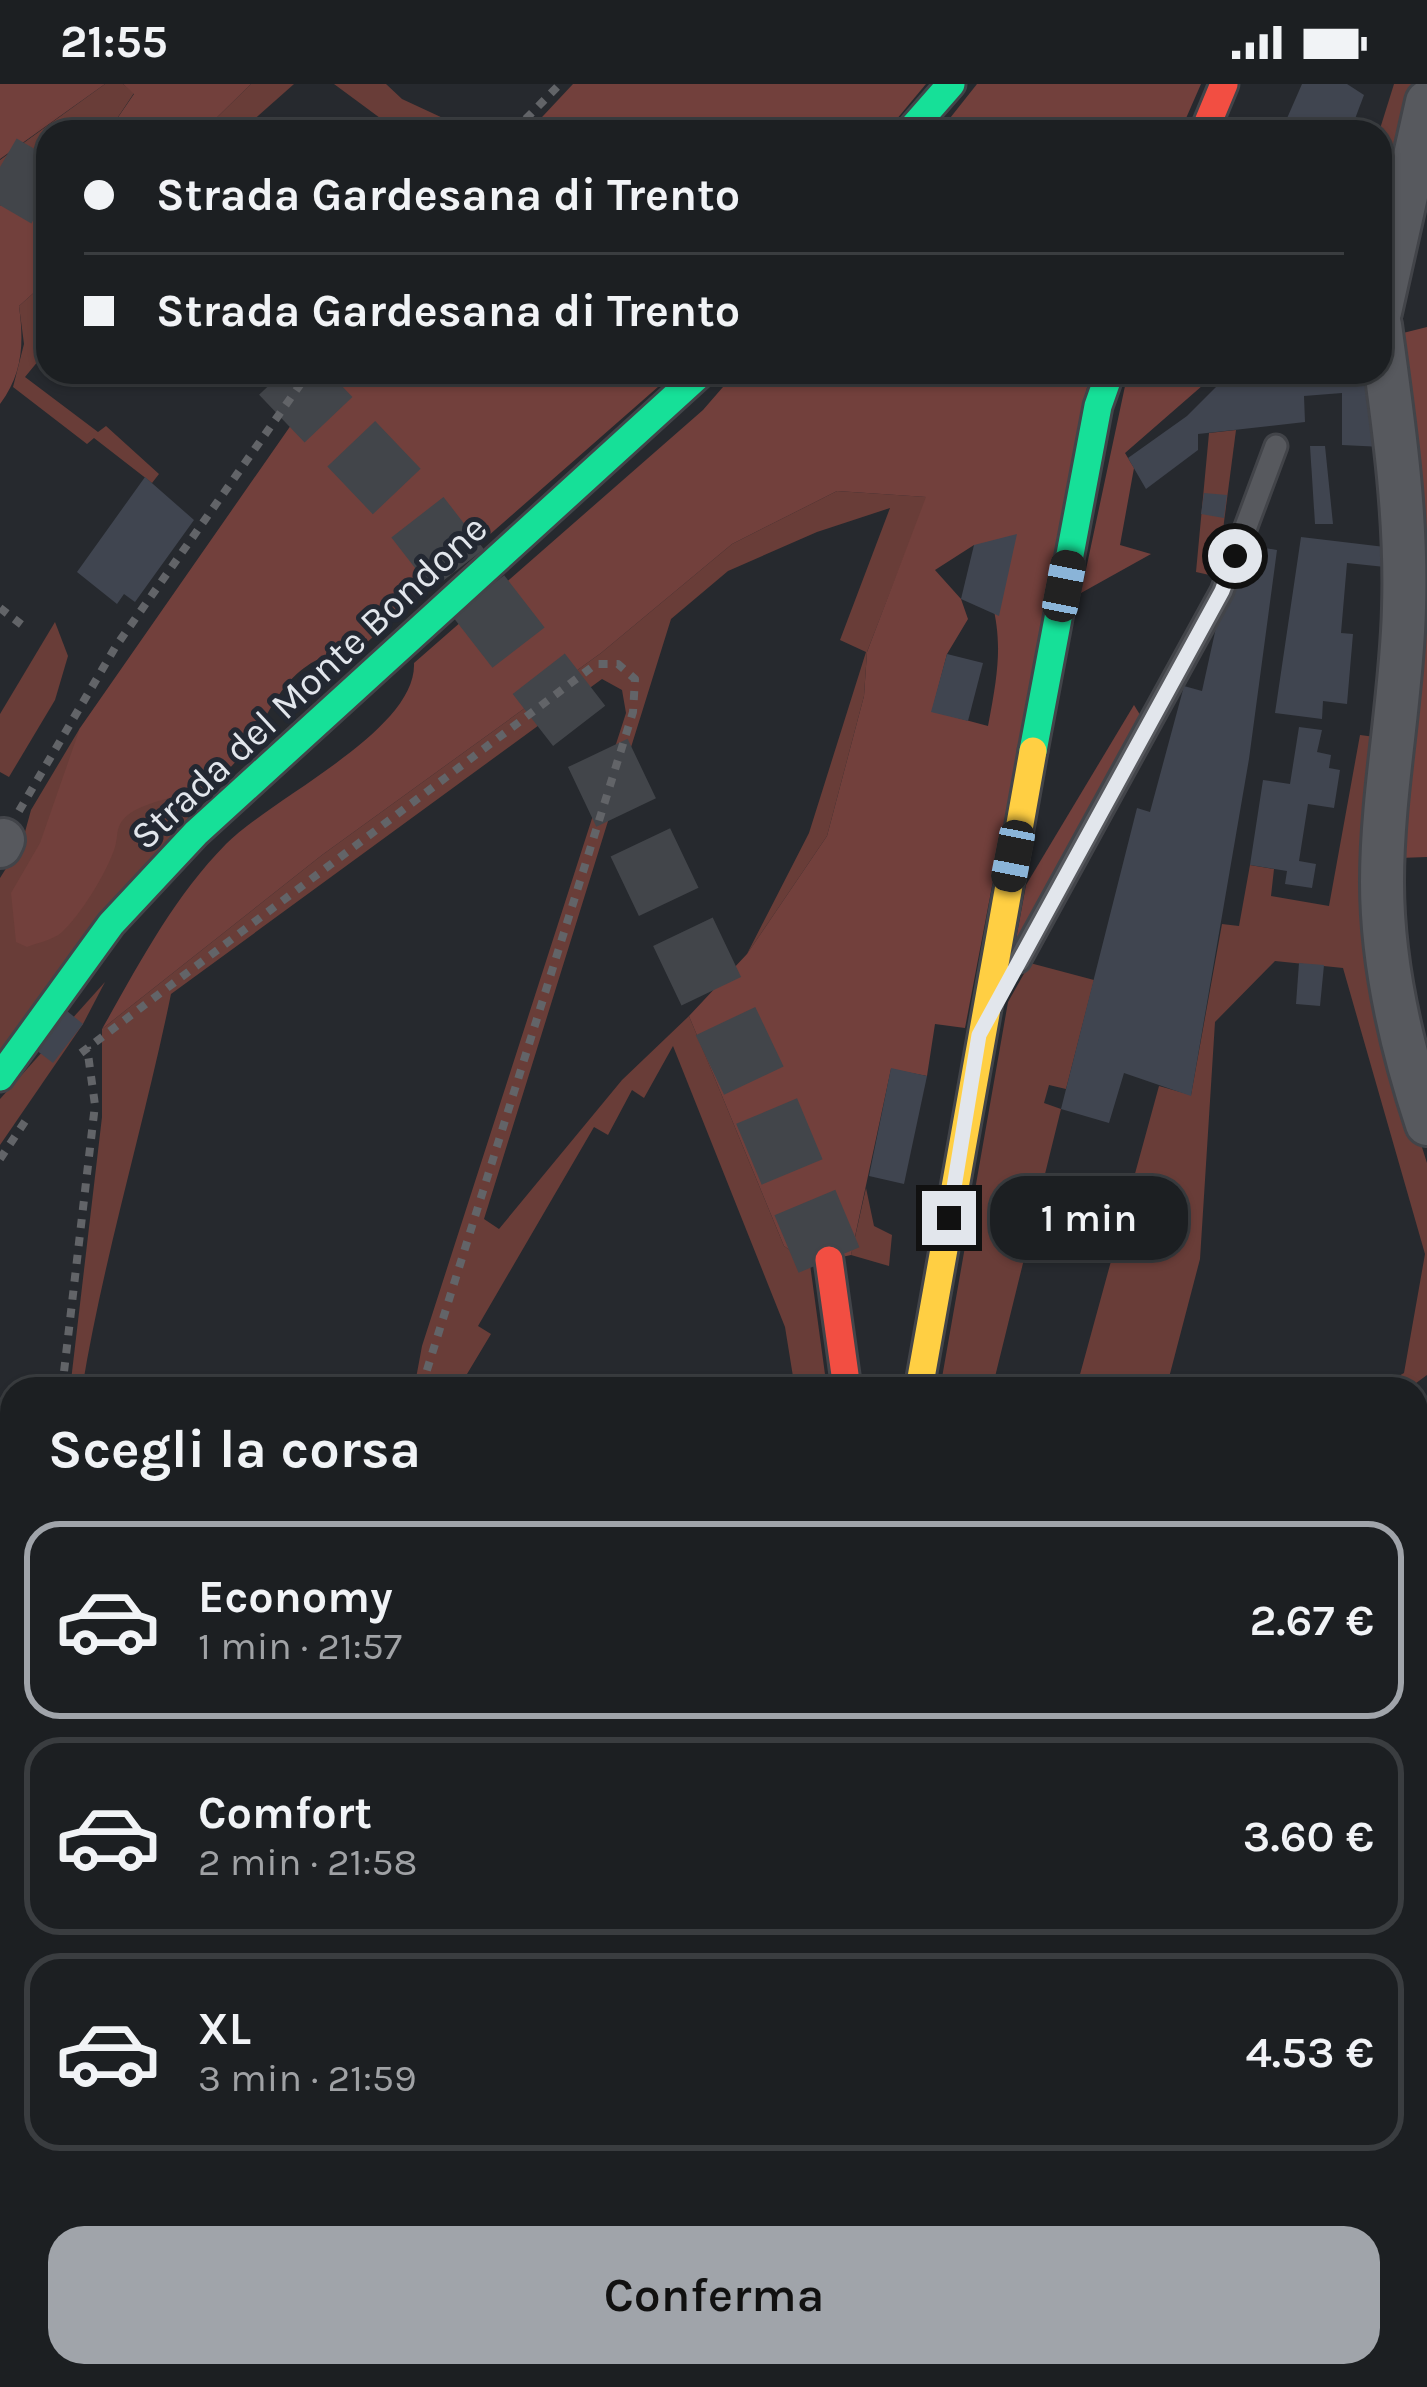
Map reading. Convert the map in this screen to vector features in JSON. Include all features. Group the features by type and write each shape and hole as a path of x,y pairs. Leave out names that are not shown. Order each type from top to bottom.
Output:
{"main road":[{"path":"919,120 950,84"},
{"path":"1209,120 1224,84"},
{"name":"Strada del Monte Bondone","path":"0,1077 111,924 196,833 689,384"},
{"path":"921,1377 979,1035 1106,384"},
{"path":"829,1259 846,1377"}],"street":[{"path":"1392,258 1427,101"},
{"path":"1387,384 1405,529 1404,614 1382,877 1383,926 1388,978 1427,1124"}],"lane":[{"path":"979,1035 1222,591 1276,446"}],"path":[{"path":"525,120 560,84"},
{"path":"2,843 116,646 301,384"},
{"path":"0,608 26,628"},
{"path":"75,1059 596,664 618,664 634,679 633,712 425,1377"},
{"path":"63,1377 95,1105 86,1048 92,1028"},
{"path":"0,1160 29,1114"}],"shaded area":[{"path":"0,84 105,84 55,120 36,120 36,133 0,159"},
{"path":"105,84 123,84 134,93 116,120 55,120"},
{"path":"123,84 251,84 214,120 116,120 134,94"},
{"path":"251,84 294,84 254,120 214,120"},
{"path":"334,84 386,84 402,99 447,120 383,120"},
{"path":"573,84 926,84 896,120 539,120"},
{"path":"977,84 1201,84 1185,120 948,120"},
{"path":"1394,84 1421,84 1392,204 1392,120 1383,120"},
{"path":"36,134 36,184 0,206 0,160"},
{"path":"36,184 36,291 19,306 20,357 0,404 0,206"},
{"path":"36,291 36,364 25,377 98,432 106,426 159,474 152,483 94,438 87,444 13,387 24,344 19,306"},
{"path":"1427,327 1427,857 1399,858 1399,334"},
{"path":"320,384 661,384 365,644 333,653 292,679 221,777 130,813 120,824 100,880 77,915 61,933 27,947 16,942 11,893 40,843 80,728"},
{"path":"726,384 1088,384 965,1028 935,1024 927,1076 891,1069 851,1255 810,1264 784,1246 689,1016 747,954 827,836 864,696 867,652 926,497 837,491 732,544 601,653 322,855 102,1029 173,909 207,865 247,826 368,738 409,688 414,663 703,410","holes":["974,545 995,615 998,654 988,726 932,711 947,654 968,619 961,599 935,570"]},
{"path":"1125,384 1204,384 1125,453 1134,468 1120,545 1151,554 1081,593"},
{"path":"1236,430 1214,576 1196,572 1209,433"},
{"path":"837,491 927,497 867,652 864,696 827,836 747,954 809,833 866,652 840,640 890,508 817,532 728,571 671,619 484,1219 499,1229 622,1080 689,1016 784,1246 810,1264 825,1377 793,1377 785,1327 673,1046 644,1098 632,1090 608,1135 594,1127 478,1326 491,1334 465,1377 416,1377 422,1346 626,713 622,690 602,679 171,994 84,1377 71,1377 102,1117 102,1029 322,855 601,653 732,544"},
{"path":"55,622 68,656 55,700 9,777 0,772 0,714"},
{"path":"1134,705 1142,718 1014,950 1026,885"},
{"path":"80,728 218,781 0,1051 0,878 22,843 31,810"},
{"path":"1360,735 1383,738 1406,1097 1427,1163 1427,1375 1397,1377 1404,1373 1425,1254 1343,968 1275,961 1215,1022 1200,1259 1169,1377 1079,1377 1159,1086 1191,1095 1222,924 1239,926 1250,865 1274,869 1271,896 1329,906"},
{"path":"1030,963 1094,980 1066,1089 1049,1085 1044,1103 1061,1109 995,1377 942,1377 1008,1002"},
{"path":"105,982 83,1024 0,1145 0,1099"},
{"path":"866,1188 874,1226 892,1235 889,1266 851,1255"}],"building":[{"path":"1302,84 1347,84 1364,95 1355,120 1286,120"},
{"path":"1219,384 1375,384 1383,447 1342,445 1342,393 1304,396 1305,422 1198,434 1198,450 1146,489 1128,458 1187,416"},
{"path":"1310,446 1325,446 1333,524 1315,524"},
{"path":"145,477 194,520 135,602 124,594 117,604 77,572"},
{"path":"1204,493 1227,495 1224,518 1201,514"},
{"path":"1017,534 999,616 961,599 974,545"},
{"path":"1301,537 1385,547 1385,567 1347,563 1341,633 1353,634 1347,704 1323,701 1322,719 1275,713"},
{"path":"1254,546 1277,550 1249,759 1191,1096 1124,1073 1109,1123 1061,1109 1137,808 1150,812 1184,686 1202,691 1217,623"},
{"path":"947,654 983,663 968,721 931,712"},
{"path":"1299,727 1322,730 1317,752 1331,755 1329,768 1340,770 1334,808 1308,804 1299,861 1316,864 1312,888 1285,884 1287,871 1250,865 1263,780 1290,784"},
{"path":"1299,963 1324,965 1320,1006 1296,1004"},
{"path":"67,1011 83,1024 53,1063 36,1050"},
{"path":"891,1068 927,1076 904,1184 869,1176"}],"tunnel":[{"path":"0,167 36,188"},
{"path":"294,384 401,496 594,745 754,1081 829,1260"}],"traffic: fast":[{"path":"920,120 951,84"},
{"path":"0,1077 111,924 196,833 689,384"},
{"path":"1033,751 1106,384"}],"traffic: slow":[{"path":"921,1377 1033,751"}],"traffic: jam":[{"path":"1209,120 1224,84"},
{"path":"829,1260 845,1377"}],"route":[{"path":"949,1218 979,1035 1222,591 1235,556"}]}
